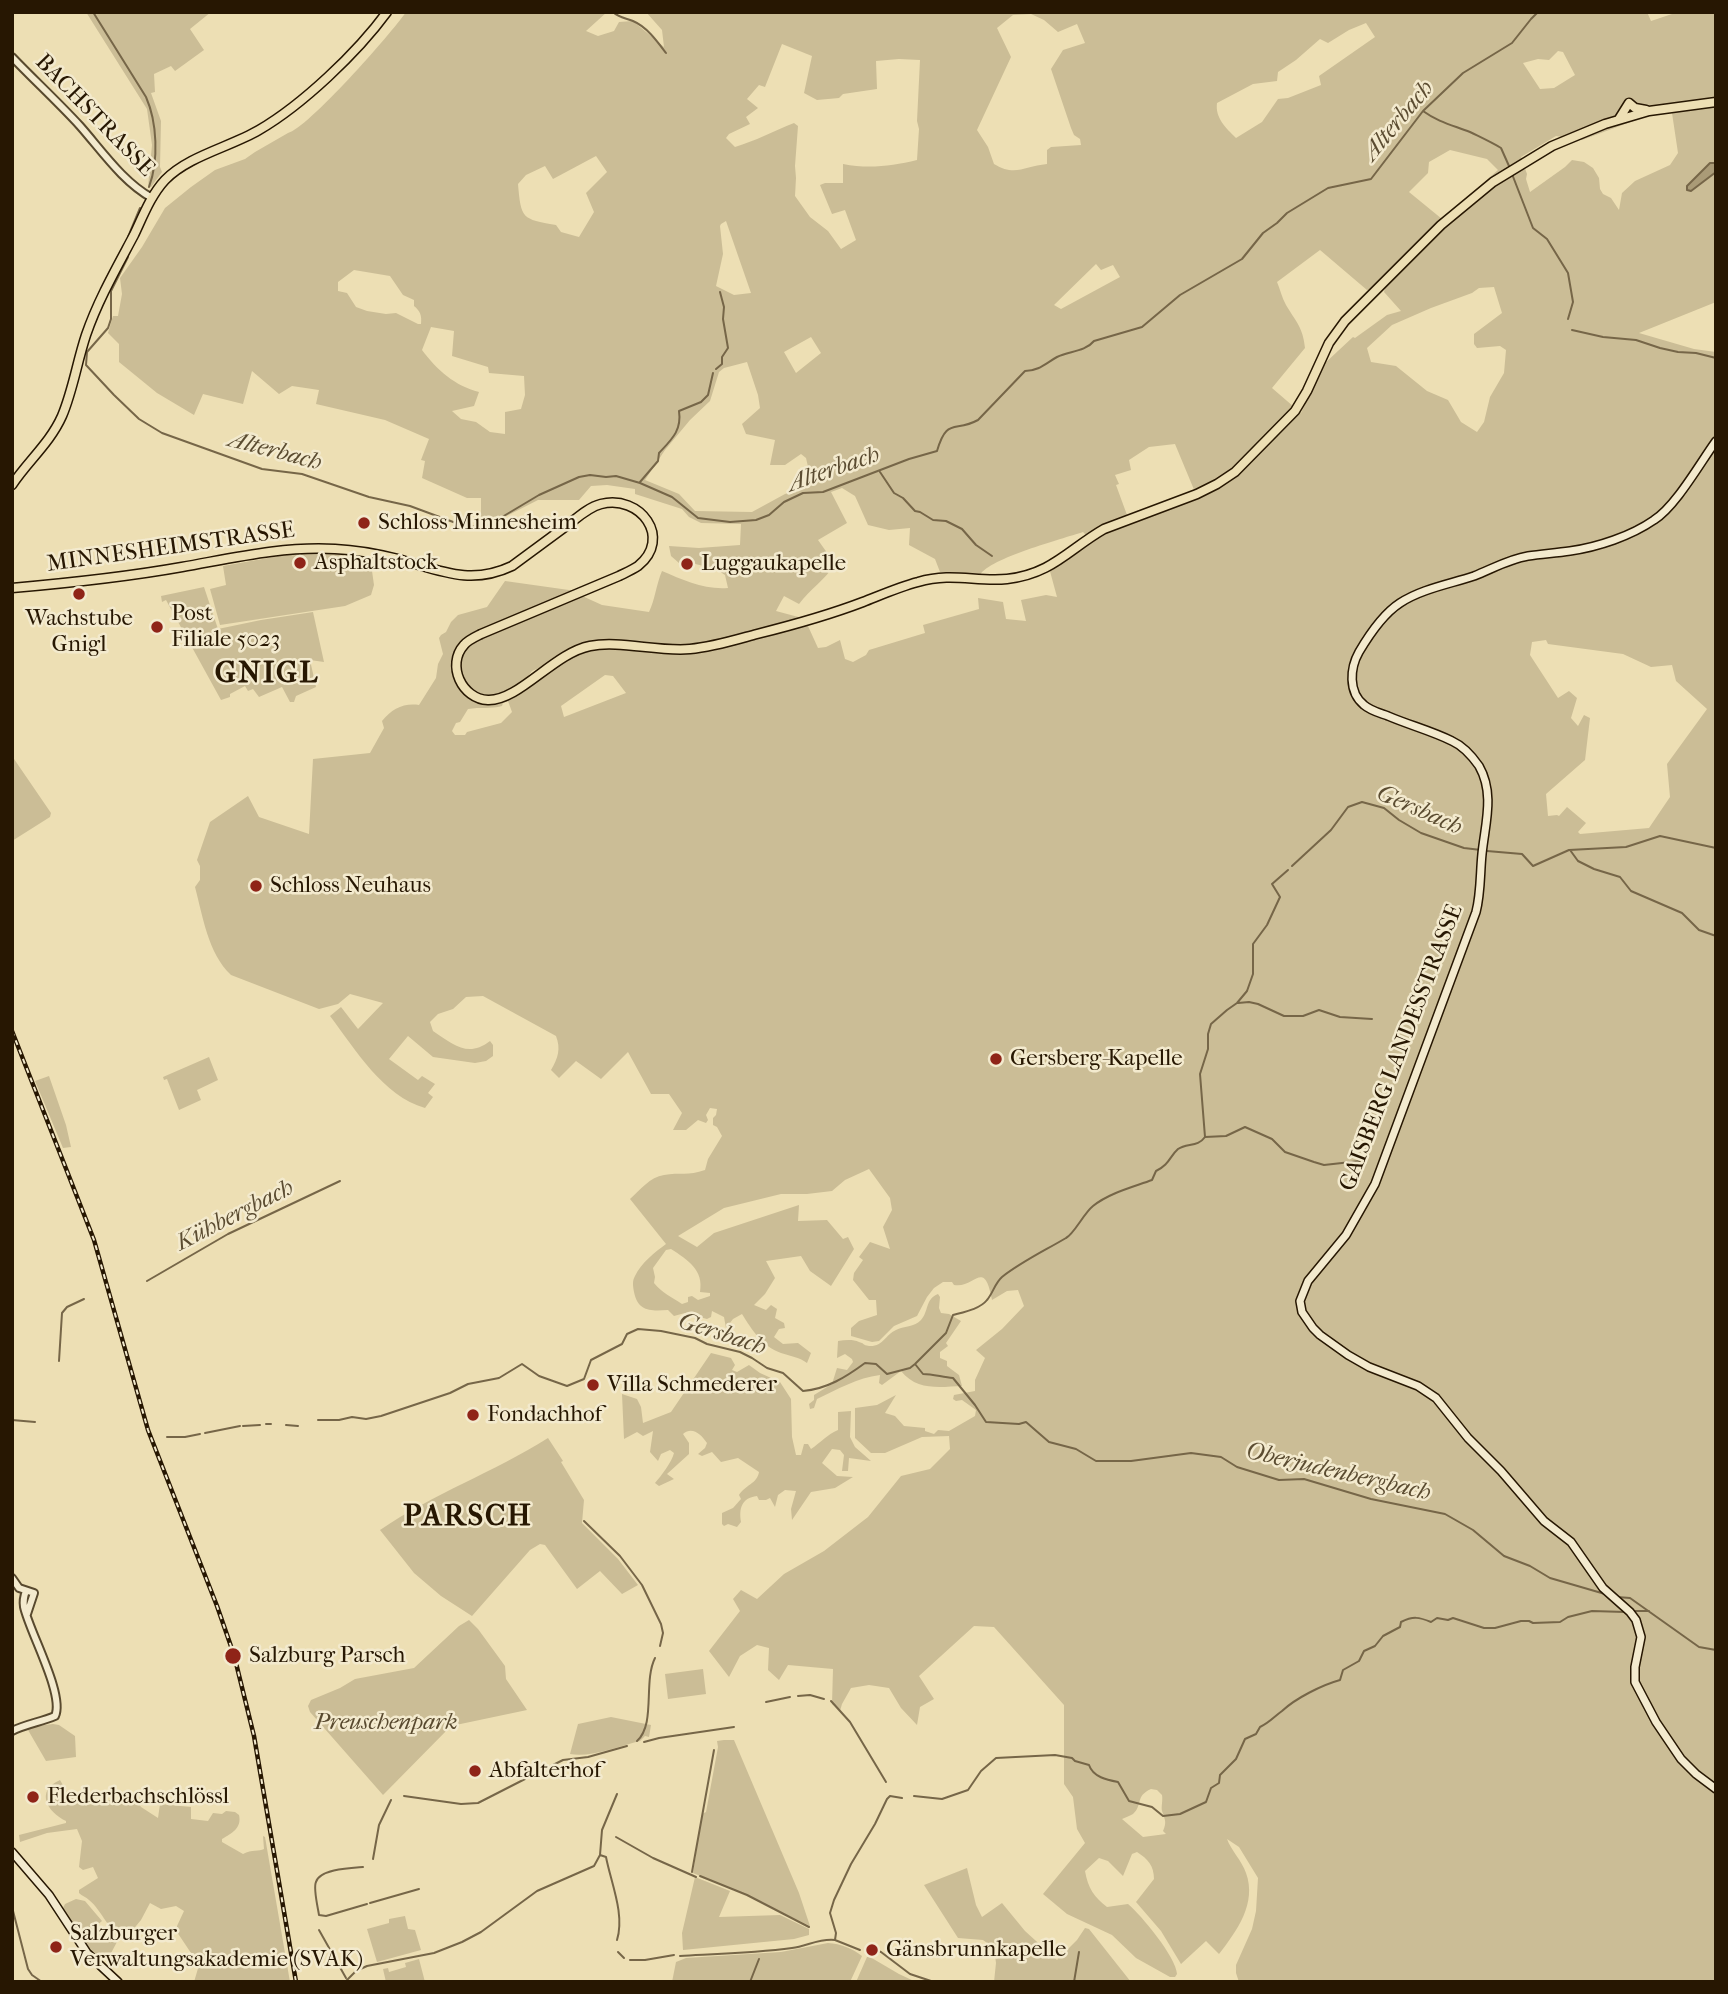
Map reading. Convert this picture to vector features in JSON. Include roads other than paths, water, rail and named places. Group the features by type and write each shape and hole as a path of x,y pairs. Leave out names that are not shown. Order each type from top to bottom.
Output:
{"main road":[{"path":"12,485 57,427 87,332 152,198 164,181 190,162 247,136 276,119 346,59 387,12"},
{"path":"1619,119 1670,107 1716,102"},
{"path":"1619,119 1629,103 1635,108 1649,111"},
{"name":"MINNESHEIMSTRASSE","path":"12,588 141,574 287,549 338,549 376,554 451,575 485,575 512,566 596,505 620,502 637,509 650,527 652,541 650,550 638,566 481,634 464,645 457,658 457,676 467,691 491,700 505,696 572,652 592,646 652,649 706,647 807,621 931,578 951,576 990,580 1021,577 1063,559 1104,529 1197,494 1231,475 1295,411 1329,343 1345,321 1441,225 1517,166 1561,142 1619,119"},
{"name":"GAISBERG LANDESSTRASSE","path":"1716,441 1660,516 1637,530 1577,550 1516,559 1402,601 1381,621 1357,657 1352,683 1360,701 1370,709 1453,741 1476,763 1484,776 1488,793 1487,817 1477,908 1375,1184 1346,1235 1308,1280 1301,1307 1313,1328 1359,1362 1419,1386 1436,1398 1468,1438 1544,1521 1571,1542 1603,1588 1632,1614 1639,1626 1641,1640 1634,1671 1635,1682 1656,1722 1681,1759 1716,1789"},
{"path":"12,1852 49,1895 87,1953 118,1982"}],"street":[{"name":"BACHSTRASSE","path":"12,57 120,171 152,198"},
{"path":"12,1578 19,1588 34,1593 27,1614"},
{"path":"12,1731 25,1724 55,1716 57,1710 55,1696 24,1604 26,1591"}],"waterway":[{"name":"Alterbach","path":"93,12 150,107 155,153 149,187"},
{"path":"613,12 643,27 666,53"},
{"name":"Alterbach","path":"128,253 111,291 111,319 108,328 87,352 86,365 139,419 162,433 262,469 302,474 369,497 410,506 464,526 480,527 492,523 539,495 579,477 590,475 616,476 640,483 672,497 698,518 730,522 756,520 769,515 784,502 803,493 823,492 937,451 948,430 978,420 1025,371 1038,368 1094,341 1142,327 1180,295 1242,259 1263,233 1287,213 1328,188 1371,179 1423,111 1463,73 1512,43 1538,12"},
{"path":"1423,111 1501,148 1509,166"},
{"path":"1512,174 1533,228 1547,239 1568,273 1573,302 1568,319"},
{"name":"Alterbach","path":"128,237 140,208"},
{"path":"716,369 722,364 722,357 728,348 720,292"},
{"path":"1572,330 1603,337 1636,340 1660,348 1716,358"},
{"path":"640,482 675,435 679,424 679,411 701,402 708,395 713,373"},
{"path":"880,472 894,493 915,511 962,529 976,545 992,556"},
{"name":"Gersbach","path":"1292,866 1331,830 1348,807 1362,802 1384,808 1421,833 1464,848 1481,850"},
{"name":"Gersbach","path":"1487,851 1522,854 1533,866 1569,850 1626,847 1660,836 1716,848"},
{"path":"1570,850 1578,861 1620,877 1631,891 1682,913 1699,930 1716,936"},
{"name":"Gersbach","path":"318,1420 381,1416 450,1393 468,1384 499,1378 522,1364 539,1376 567,1386 584,1379 591,1360 622,1344 627,1334 638,1329 695,1338 707,1344 740,1352 767,1368 783,1373 803,1391 836,1382 865,1363 876,1364 887,1374 910,1368 946,1333 953,1315 972,1310 984,1303 1002,1277 1069,1236 1099,1201 1152,1180 1156,1171 1167,1163 1178,1149 1199,1142 1205,1137 1200,1074 1208,1049 1211,1024 1247,991 1253,974 1253,944 1267,925 1280,897 1272,884 1288,870"},
{"path":"1238,1003 1258,1004 1284,1016 1303,1016 1319,1010 1340,1017 1372,1019"},
{"path":"1205,1137 1226,1136 1245,1127 1272,1139 1285,1152 1324,1165 1360,1161 1369,1151"},
{"name":"Kühbergbach","path":"147,1281 228,1234 340,1181"},
{"name":"Kühbergbach","path":"59,1361 62,1313 67,1307 84,1299"},
{"name":"Oberjudenbergbach","path":"915,1364 923,1374 953,1378 986,1422 1026,1422 1049,1442 1076,1449 1096,1461 1131,1461 1191,1453 1221,1457 1237,1467 1279,1480 1304,1479 1371,1499 1445,1514 1473,1530 1504,1556 1530,1566 1550,1578 1605,1594"},
{"name":"Gersbach","path":"12,1420 35,1422"},
{"name":"Gersbach","path":"266,1424 271,1424"},
{"name":"Gersbach","path":"243,1426 260,1425"},
{"name":"Gersbach","path":"286,1425 298,1426"},
{"name":"Gersbach","path":"205,1433 240,1426"},
{"name":"Gersbach","path":"167,1437 200,1434"},
{"path":"584,1521 620,1556 642,1585 661,1624 663,1633 660,1646"},
{"name":"Oberjudenbergbach","path":"1617,1597 1630,1598 1699,1647 1716,1650"},
{"path":"914,1796 942,1799 968,1790 981,1771 996,1758 1055,1755 1089,1765 1097,1775 1118,1782 1129,1801 1152,1807 1163,1816 1180,1814 1206,1802 1211,1788 1219,1783 1220,1775 1236,1759 1245,1739 1256,1734 1260,1727 1302,1697 1340,1680 1343,1670 1359,1661 1364,1651 1375,1646 1383,1636 1400,1627 1405,1620 1416,1618 1431,1622 1437,1618 1453,1618 1484,1628 1495,1628 1521,1621 1560,1622 1568,1617 1592,1611 1625,1612"},
{"name":"Oberjudenbergbach","path":"1634,1611 1649,1611"},
{"path":"637,1741 646,1724 650,1679 655,1658"},
{"path":"798,1696 810,1695 824,1699"},
{"path":"766,1702 790,1697"},
{"path":"831,1701 850,1722 886,1782"},
{"path":"644,1742 734,1727"},
{"path":"531,1776 563,1760 588,1757 627,1746"},
{"path":"692,1872 714,1750"},
{"path":"404,1796 461,1804 478,1803 525,1779"},
{"path":"345,1982 356,1971 367,1966 434,1953 462,1942 481,1932 537,1891 594,1866 600,1855 602,1830 617,1794"},
{"path":"680,1956 778,1950 835,1940 836,1933 830,1913 834,1900 887,1799 890,1796 902,1798"},
{"path":"373,1859 379,1825 391,1800"},
{"path":"616,1837 653,1858 696,1877"},
{"path":"600,1855 606,1857 616,1898 619,1920 617,1940"},
{"path":"363,1867 323,1874 316,1882 315,1893 319,1915 326,1916 367,1904"},
{"path":"700,1876 747,1895 809,1927"},
{"path":"370,1903 419,1889"},
{"path":"12,1907 28,1969 42,1982"},
{"path":"319,1930 346,1978"},
{"path":"835,1940 860,1950"},
{"path":"868,1947 881,1952 910,1974 934,1982"},
{"path":"618,1952 624,1958"},
{"path":"1074,1982 1079,1952"},
{"path":"630,1960 674,1955"},
{"path":"750,1982 759,1959"}],"railway":[{"path":"12,1031 94,1240 148,1430 234,1655 254,1736 296,1982"}],"place":[{"name":"Schloss Minnesheim","path":"364,523"},
{"name":"Asphaltstock","path":"300,563"},
{"name":"Luggaukapelle","path":"687,564"},
{"name":"Wachstube Gnigl","path":"79,594"},
{"name":"Post Filiale 5023","path":"157,627"},
{"name":"Schloss Neuhaus","path":"256,886"},
{"name":"Gersberg-Kapelle","path":"996,1059"},
{"name":"Villa Schmederer","path":"593,1385"},
{"name":"Fondachhof","path":"473,1415"},
{"name":"Salzburg Parsch","path":"233,1656"},
{"name":"Abfalterhof","path":"475,1771"},
{"name":"Flederbachschlössl","path":"33,1797"},
{"name":"Salzburger Verwaltungsakademie (SVAK)","path":"56,1947"},
{"name":"Gänsbrunnkapelle","path":"872,1950"}],"district":[{"name":"GNIGL","path":"267,675"},
{"name":"PARSCH","path":"468,1518"}],"park label":[{"name":"Preuschenpark","path":"386,1723"}]}
